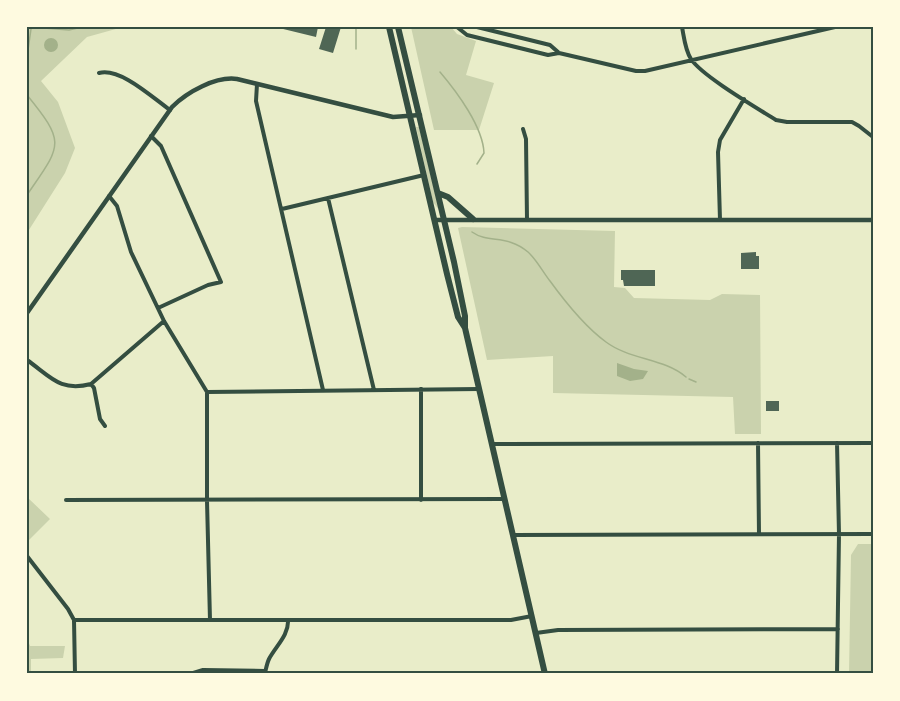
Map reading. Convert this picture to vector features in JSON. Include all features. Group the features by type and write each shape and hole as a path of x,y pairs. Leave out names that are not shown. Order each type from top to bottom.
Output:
{"main road":[{"path":"389,27 458,317 465,328"},
{"path":"398,27 444,219 465,316 465,328 545,674"},
{"path":"438,193 448,197 473,219"}],"street":[{"path":"457,27 467,35 548,55 559,53 636,71 692,61 835,27"},
{"path":"477,27 550,45 559,53"},
{"path":"682,27 692,61 776,120 852,122 873,137"},
{"path":"99,73 108,72 120,75 170,110"},
{"path":"27,313 170,110 182,99 218,80 231,78 389,117 420,115"},
{"path":"257,84 256,101 323,390"},
{"path":"720,220 718,152 720,140 744,99"},
{"path":"523,129 526,140 527,220"},
{"path":"151,136 160,146 221,282 208,285 158,309"},
{"path":"282,209 424,175"},
{"path":"109,196 117,206 131,252 158,309 207,392 210,620"},
{"path":"328,198 374,390"},
{"path":"435,220 873,220"},
{"path":"27,360 64,386 75,387 91,384 164,321"},
{"path":"91,384 94,388 100,419 105,426"},
{"path":"207,392 479,388"},
{"path":"421,389 421,500"},
{"path":"492,444 873,442"},
{"path":"758,443 759,534"},
{"path":"837,443 839,534 837,674"},
{"path":"66,500 505,499"},
{"path":"514,535 873,534"},
{"path":"27,556 74,620 75,674"},
{"path":"74,620 511,620 532,616"},
{"path":"190,674 203,670 265,673 269,659 284,635 288,620"},
{"path":"536,633 558,630 838,629"}],"shaded area":[{"path":"27,27 123,27 87,37 41,81 58,102 75,148 65,173 27,233"},
{"path":"411,27 451,27 457,34 476,41 466,75 494,83 479,130 434,130"},
{"path":"51,38 56,40 58,45 56,50 51,52 46,50 44,45 46,40"},
{"path":"416,127 419,127 439,210 433,202"},
{"path":"458,228 615,231 614,287 625,288 634,298 710,300 722,294 760,295 761,434 735,434 733,397 553,393 553,356 487,360"},
{"path":"617,363 648,371 643,379 630,381 617,376"},
{"path":"27,497 50,519 27,542"},
{"path":"858,544 873,544 873,674 849,674 851,555"},
{"path":"27,638 30,646 65,646 63,658 31,659 31,674 27,674"}],"building":[{"path":"275,27 318,27 316,37"},
{"path":"326,27 341,27 333,53 319,49"},
{"path":"756,252 756,256 759,256 759,269 741,269 741,253"},
{"path":"621,270 655,270 655,286 624,286 621,280"},
{"path":"766,401 779,401 779,411 766,411"}],"waterway":[{"path":"31,27 69,30 82,27"},
{"path":"356,27 356,49"},
{"path":"27,57 31,29"},
{"path":"440,72 461,100 479,132 484,153 477,164"},
{"path":"27,95 49,124 55,145 47,165 27,195"},
{"path":"472,232 485,238 513,243 528,252 576,314 606,342 615,348 668,366 686,377"},
{"path":"689,379 696,382"}]}
